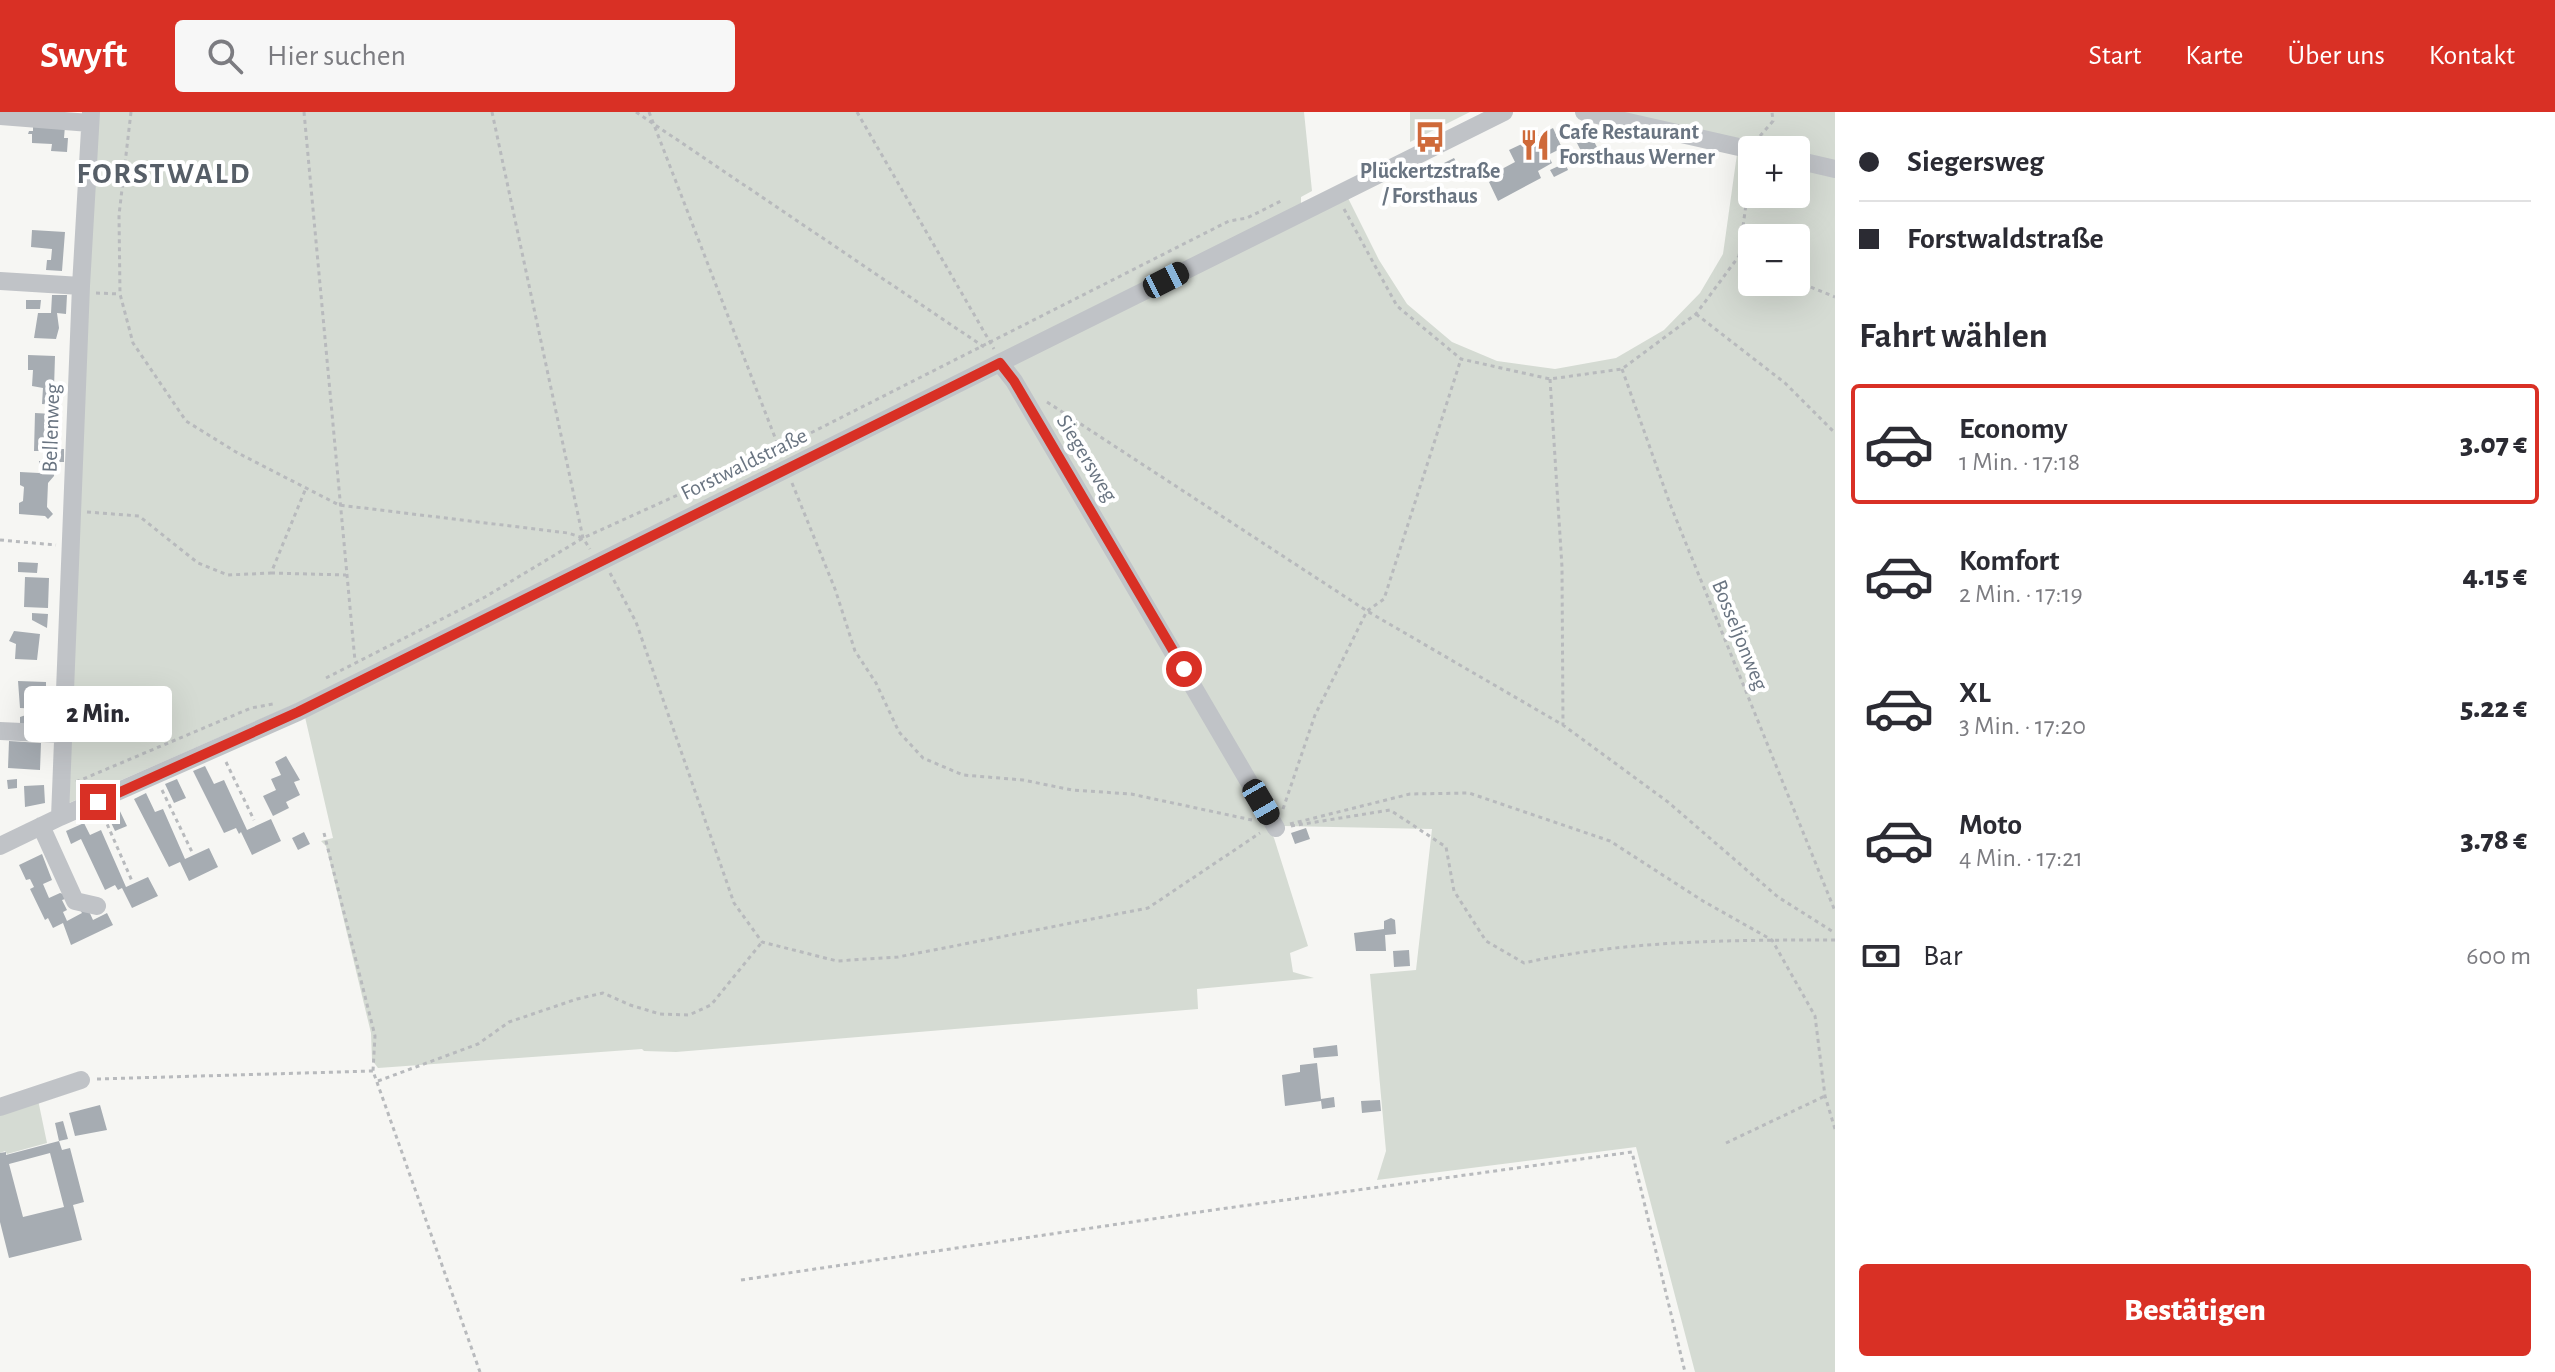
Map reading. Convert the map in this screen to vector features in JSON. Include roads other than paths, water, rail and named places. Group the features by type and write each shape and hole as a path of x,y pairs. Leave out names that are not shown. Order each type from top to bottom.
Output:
{"street":[{"name":"Forstwaldstraße","path":"0,846 310,707 1504,112"},
{"path":"1584,112 1738,147"},
{"name":"Bellenweg","path":"0,116 90,118 60,817"},
{"path":"1810,163 1835,169"},
{"path":"0,281 81,286"},
{"name":"Siegersweg","path":"1000,363 1014,381 1276,828"},
{"path":"0,731 64,734"},
{"path":"41,826 75,901 97,906"},
{"path":"0,1107 81,1080"}],"place":[{"name":"Plückertzstraße / Forsthaus","path":"1430,137"},
{"name":"Cafe Restaurant Forsthaus Werner","path":"1535,145"}],"district":[{"name":"FORSTWALD","path":"164,174"}]}
